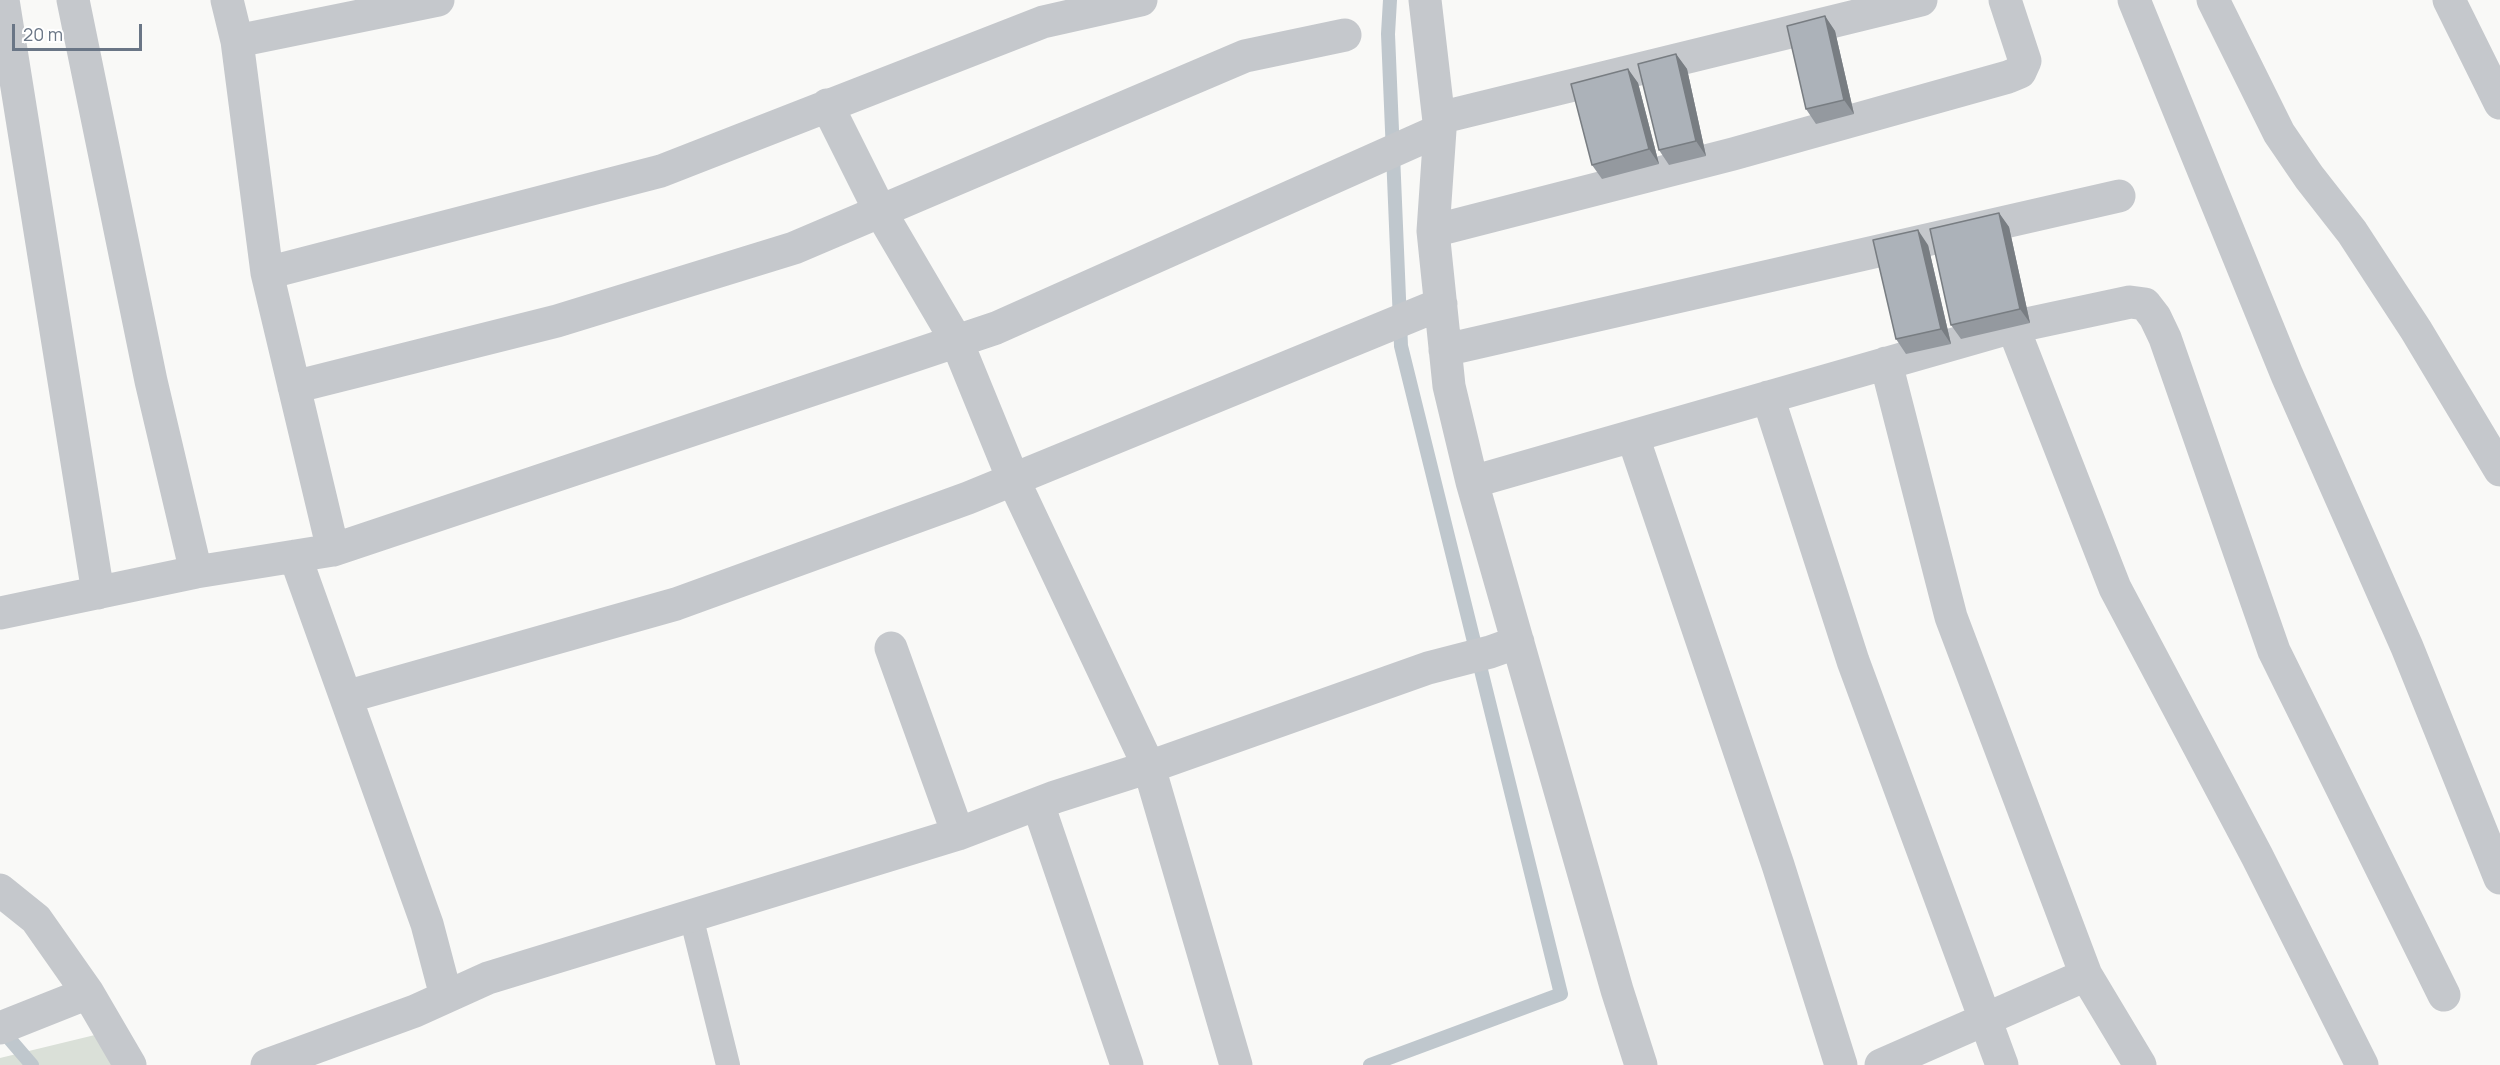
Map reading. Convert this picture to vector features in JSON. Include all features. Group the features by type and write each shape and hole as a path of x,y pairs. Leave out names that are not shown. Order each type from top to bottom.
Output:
{"street":[{"path":"3,0 98,593"},
{"path":"73,0 151,381 196,572"},
{"path":"227,0 237,41 267,273 333,550"},
{"path":"237,41 438,0"},
{"path":"267,273 661,171 827,105 1040,11 1141,0"},
{"path":"1425,0 1436,128 1431,309 1445,350 1449,386 1472,482 1492,650 1641,1065"},
{"path":"0,613 196,572 333,550 996,328 1377,158 1436,128 1921,0"},
{"path":"1433,231 1733,154 2008,77 2020,72 2025,61 2005,0"},
{"path":"2134,0 2287,375 2407,647 2500,878"},
{"path":"2213,0 2279,133 2308,177 2352,232 2416,330 2500,470"},
{"path":"2449,0 2500,103"},
{"path":"294,387 557,321 794,248 1245,56 1345,35"},
{"path":"827,105 880,211 957,342 1012,479 1149,767 1236,1065"},
{"path":"1445,350 2119,196"},
{"path":"1472,482 2013,327 2130,302 2145,304 2155,317 2165,338 2274,651 2444,995"},
{"path":"346,697 676,604 1012,479 1431,309"},
{"path":"2013,327 2115,588 2262,867 2362,1065"},
{"path":"1886,363 1951,617 2086,975 2140,1065"},
{"path":"1768,397 1853,661 2001,1065"},
{"path":"1633,437 1778,865 1841,1065"},
{"path":"295,556 427,924 446,996"},
{"path":"891,648 958,834"},
{"path":"267,1065 415,1011 488,978 958,834 1428,668 1492,650"},
{"path":"1038,804 1127,1065"},
{"path":"0,890 36,919 88,993 130,1065"},
{"path":"1881,1065 2086,975"},
{"path":"0,1028 88,993"}],"lane":[{"path":"691,916 728,1065"}],"shaded area":[{"path":"99,1034 116,1065 0,1065 0,1058"}],"building":[{"path":"1825,16 1844,100 1806,109 1787,26"},
{"path":"1676,54 1696,141 1659,150 1638,64"},
{"path":"1628,69 1649,149 1592,165 1571,84"},
{"path":"1999,213 2020,309 1951,325 1930,229"},
{"path":"1918,230 1941,329 1896,339 1873,240"}],"waterway":[{"path":"1370,1065 1561,994 1401,346 1388,34 1390,0"},
{"path":"1,1029 32,1065"}]}
